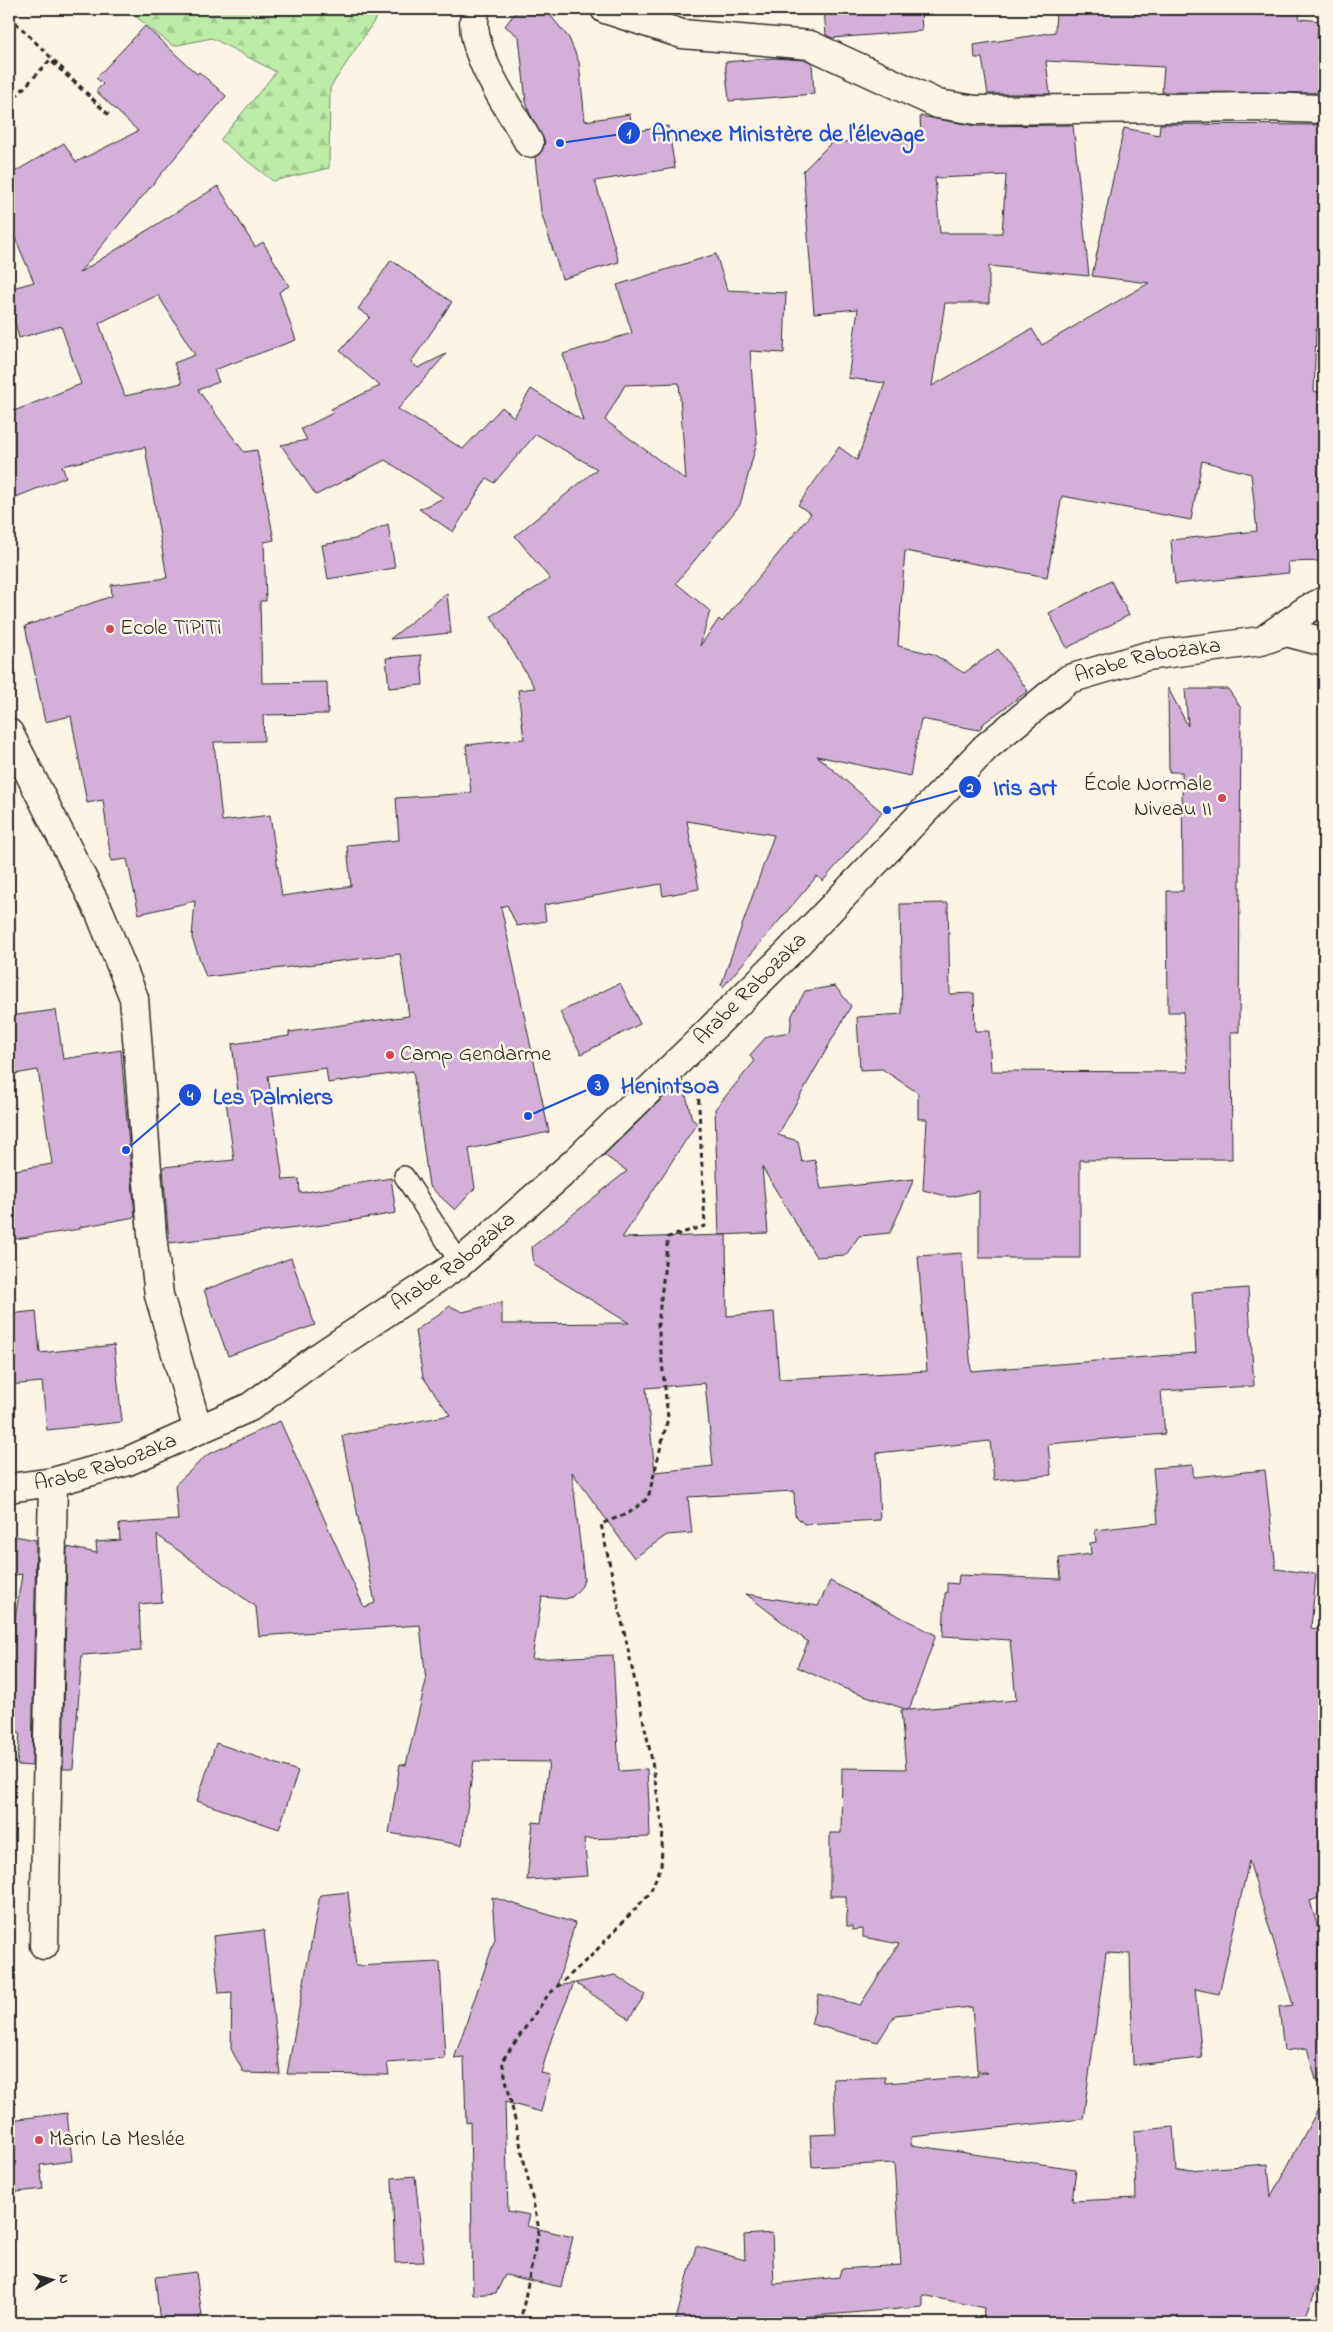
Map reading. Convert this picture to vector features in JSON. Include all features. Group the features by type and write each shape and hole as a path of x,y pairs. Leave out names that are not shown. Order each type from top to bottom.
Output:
{"street":[{"path":"476,9 473,20 480,56 529,143"},
{"path":"605,9 682,34 810,45 938,104 976,110 1251,107 1324,109"},
{"path":"1261,641 1324,601"},
{"path":"1261,641 1286,632 1324,642"},
{"name":"Arabe Rabozaka","path":"9,1488 53,1482 128,1461 250,1407 316,1359 460,1263 574,1163 696,1044 789,952 986,747 1069,679 1147,656 1261,641"},
{"path":"9,733 100,914 134,998 152,1235 160,1295 198,1430"},
{"path":"44,1945 53,1482"}],"lane":[{"path":"404,1176 460,1263"}],"path":[{"path":"9,16 110,116 50,60 9,104"},
{"path":"520,2323 539,2229 502,2061 548,1996 592,1954 650,1893 661,1866 664,1829 652,1756 601,1524 629,1513 648,1498 668,1418 658,1324 668,1237 705,1226 696,1044"}],"green space":[{"path":"126,9 382,9 330,88 329,168 273,181 220,140 276,72 212,38 173,46"}],"building":[{"path":"518,9 545,9 569,38 579,62 585,121 630,114 632,132 668,126 675,168 595,181 619,262 562,279 541,212 535,157 542,151 545,142 529,112 526,102 519,37 505,26"},
{"path":"824,9 921,9 922,31 832,38 826,35"},
{"path":"1056,9 1300,9 1299,19 1324,21 1324,93 1162,92 1164,67 1046,61 1050,94 988,94 982,58 975,58 974,45 1055,32"},
{"path":"145,26 197,74 199,72 226,96 79,273 218,186 255,247 263,242 289,286 279,292 296,340 214,370 219,382 198,390 244,452 257,450 274,540 264,542 266,601 260,601 262,683 327,682 328,714 263,715 264,741 214,742 222,821 270,815 282,896 351,886 347,845 399,840 396,798 471,793 466,745 524,739 518,690 535,688 491,616 550,579 515,536 597,469 536,434 494,483 487,478 453,532 419,509 444,498 385,460 316,495 281,445 307,440 301,429 333,413 331,409 380,386 340,351 370,317 358,309 391,260 452,302 411,362 418,368 446,354 398,409 463,449 502,407 514,417 531,389 583,421 563,354 632,333 617,285 716,254 727,290 786,293 784,353 750,351 757,442 740,505 676,583 710,611 700,646 719,619 722,622 811,514 798,505 839,447 857,460 885,383 848,378 858,309 814,313 803,171 831,143 921,136 920,116 976,126 1073,125 1089,276 989,266 989,303 945,303 932,386 1032,329 1042,345 1149,283 1092,276 1124,128 1159,135 1160,124 1324,125 1324,330 1316,329 1314,391 1324,394 1324,494 1322,493 1324,561 1288,562 1289,573 1175,584 1171,540 1257,531 1251,474 1202,461 1191,520 1062,496 1047,577 905,551 898,646 933,654 964,673 998,649 1028,691 984,723 979,730 921,719 910,776 817,756 882,812 823,881 817,876 723,987 721,985 774,835 687,821 699,889 663,896 661,884 544,905 546,921 517,926 507,905 501,907 549,1132 469,1149 475,1188 455,1210 429,1186 413,1071 328,1083 326,1068 268,1076 283,1180 299,1179 300,1193 391,1178 396,1213 331,1224 169,1243 163,1167 234,1160 226,1101 239,1099 232,1044 289,1036 289,1032 409,1016 400,954 206,977 192,938 195,901 139,914 127,859 111,861 103,800 87,803 71,716 45,722 25,626 112,596 111,585 167,578 145,447 62,466 66,477 16,497 9,478 9,413 81,384 61,326 19,338 9,301 9,289 34,282 9,224 9,175 64,143 76,162 138,131 96,91 103,84 96,78","holes":["1006,175 1002,233 940,233 935,178","158,295 195,355 174,363 182,383 125,396 99,323","679,383 686,480 605,420 625,385"]},
{"path":"773,58 806,60 812,63 814,94 729,101 725,62"},
{"path":"388,524 395,568 328,579 322,545 355,539"},
{"path":"1111,581 1129,615 1067,648 1049,613"},
{"path":"447,593 451,633 390,639"},
{"path":"421,655 423,685 389,688 386,658"},
{"path":"1168,688 1188,726 1185,689 1228,689 1241,708 1239,1032 1231,1032 1232,1159 1080,1160 1080,1258 979,1258 979,1191 950,1197 923,1190 927,1119 918,1119 918,1093 882,1069 860,1070 857,1017 902,1014 900,904 948,903 950,994 974,993 975,1031 989,1031 991,1071 1188,1072 1183,1012 1168,1012 1167,891 1183,891 1182,772 1169,772"},
{"path":"620,983 640,1024 581,1054 560,1012"},
{"path":"835,986 851,1006 778,1135 798,1141 802,1162 815,1160 821,1189 914,1179 890,1233 859,1236 846,1255 816,1257 762,1167 768,1233 719,1235 715,1109 754,1062 750,1055 767,1036 790,1032 792,1015 805,991"},
{"path":"56,1010 63,1059 121,1050 135,1217 80,1227 80,1229 9,1240 9,1171 52,1164 38,1070 9,1075 9,1016"},
{"path":"682,1079 692,1119 697,1123 622,1238 726,1235 727,1316 774,1312 779,1379 927,1371 918,1256 962,1253 971,1371 1196,1353 1192,1292 1248,1288 1254,1386 1161,1391 1165,1434 1048,1444 1051,1475 994,1480 990,1441 877,1453 880,1520 804,1524 795,1515 794,1491 688,1497 692,1533 667,1535 634,1558 572,1472 584,1579 582,1586 572,1597 565,1599 542,1597 532,1659 613,1655 619,1771 647,1769 649,1804 650,1837 584,1839 588,1876 527,1880 533,1822 541,1823 549,1762 474,1761 462,1845 389,1833 400,1764 406,1765 426,1681 420,1625 259,1636 256,1607 157,1535 162,1602 139,1604 141,1651 82,1655 73,1769 63,1769 67,1547 97,1553 96,1542 120,1540 119,1524 178,1520 175,1485 207,1455 280,1421 364,1607 375,1603 342,1436 450,1415 423,1377 415,1331 450,1306 463,1312 502,1302 502,1324 629,1323 534,1265 532,1247 627,1171 604,1155","holes":["705,1383 713,1466 655,1472 646,1388"]},
{"path":"291,1258 315,1325 228,1356 204,1290"},
{"path":"36,1311 40,1353 114,1345 122,1422 47,1430 42,1382 9,1385 9,1314"},
{"path":"1193,1465 1193,1477 1265,1470 1276,1569 1316,1574 1311,1628 1324,1630 1324,1896 1310,1901 1324,1949 1324,2082 1317,2083 1307,2048 1284,2051 1279,2007 1293,2005 1249,1861 1219,1994 1195,1989 1202,2058 1133,2065 1130,1954 1106,1953 1083,2119 911,2137 911,2145 1076,2169 1072,2201 1136,2198 1134,2131 1173,2127 1176,2171 1268,2164 1271,2197 1324,2098 1324,2270 1303,2323 983,2323 984,2308 923,2295 923,2307 801,2317 802,2323 675,2323 696,2246 745,2260 744,2235 772,2233 774,2284 839,2277 841,2269 901,2265 894,2163 812,2167 810,2135 836,2134 833,2079 885,2077 885,2083 978,2076 977,2073 988,2073 977,2070 972,2007 895,2015 878,2042 811,2024 819,1994 860,2005 899,1944 863,1937 863,1929 852,1930 852,1926 847,1926 846,1896 830,1896 830,1833 841,1833 842,1768 906,1769 901,1710 908,1710 843,1688 797,1667 808,1642 746,1594 818,1606 830,1581 936,1635 909,1710 1016,1700 1010,1640 943,1636 947,1583 958,1584 959,1575 1061,1579 1059,1558 1091,1554 1090,1543 1096,1542 1095,1530 1158,1523 1153,1468"},
{"path":"9,1535 36,1540 32,1766 17,1765 20,1732 9,1732 9,1657 22,1574 9,1576"},
{"path":"216,1743 298,1771 279,1829 197,1801"},
{"path":"348,1892 356,1966 440,1962 445,2059 387,2063 389,2075 287,2074 320,1895"},
{"path":"492,1897 575,1923 557,1986 574,1983 552,2037 541,2073 550,2075 541,2112 505,2102 508,2211 530,2215 527,2226 573,2237 561,2287 505,2275 496,2293 473,2295 470,2122 466,2123 464,2058 454,2059 495,1939"},
{"path":"264,1930 280,2074 244,2073 231,2049 232,1992 219,1993 213,1936"},
{"path":"615,1975 645,1995 629,2019 575,1983"},
{"name":"Marin La Meslée","path":"67,2113 72,2161 40,2165 43,2189 9,2193 9,2120"},
{"path":"415,2176 424,2262 395,2263 392,2178"},
{"path":"196,2272 202,2316 199,2316 200,2323 160,2323 155,2277"}],"place":[{"name":"Annexe Ministère de l'élevage","path":"560,143"},
{"name":"Ecole TiPiTi","path":"110,629"},
{"name":"École Normale Niveau II","path":"1222,798"},
{"name":"Iris art","path":"887,810"},
{"name":"Camp Gendarme","path":"390,1055"},
{"name":"Henintsoa","path":"528,1116"},
{"name":"Les Palmiers","path":"126,1150"},
{"name":"Marin La Meslée","path":"39,2140"}]}
